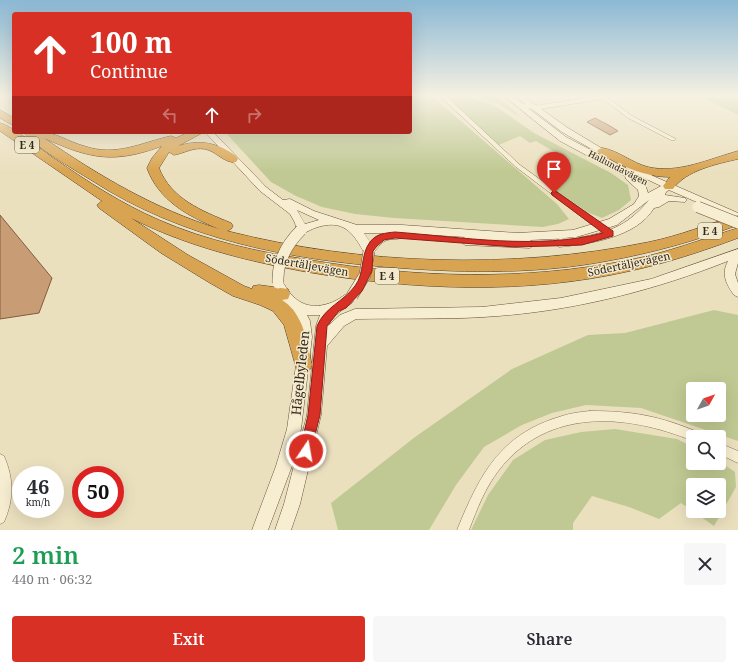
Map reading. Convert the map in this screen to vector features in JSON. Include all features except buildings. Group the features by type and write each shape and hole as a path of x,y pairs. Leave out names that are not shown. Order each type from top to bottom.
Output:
{"highway":[{"name":"Södertäljevägen","path":"0,126 97,192 145,219 195,238 246,253 320,269 396,277 463,281 579,274 637,264 682,253 738,233"},
{"name":"E 4","path":"31,134 106,185 138,202 176,219 224,235 271,246 346,259 461,267 515,266 569,261 627,253 681,240 738,220"},
{"path":"43,134 78,150 93,154 115,156 144,149 184,134"},
{"path":"194,134 175,142 162,152 153,168 155,176 169,194 196,212 271,246"},
{"path":"155,176 158,167 168,156 187,147 213,146 232,158"},
{"path":"600,155 648,172 672,173 738,155"},
{"path":"54,164 75,184 162,248 238,292 273,303 286,312 294,327 303,365"},
{"path":"665,188 672,181 694,168"},
{"path":"221,282 252,291 280,289"}],"main road":[{"name":"Hallundavägen","path":"542,121 563,138 738,223"},
{"path":"211,134 263,189 293,212 300,223 301,230"},
{"path":"220,134 255,173 283,199 306,211 351,226 357,230 369,244 369,261 365,276 352,296 339,306"},
{"path":"600,155 638,183 644,192 642,200"},
{"path":"357,230 402,229 533,236 573,234 602,227 624,215 654,192 665,188"},
{"path":"647,211 665,188"},
{"name":"Hallundavägen","path":"665,188 682,200 738,217"},
{"path":"369,244 382,237 395,235 515,244 582,241 621,231 667,198 682,200"},
{"path":"335,221 318,223 301,230 283,253 277,276 280,289 298,308 317,311 339,306 392,313"},
{"path":"738,254 729,269 729,277 738,292"},
{"path":"320,344 338,322 355,314 454,313 546,306 621,293 669,279 738,254"},
{"name":"Hågelbyleden","path":"283,530 292,504 314,415 322,326 325,318 339,306"},
{"name":"Hågelbyleden","path":"260,530 284,466 294,429 306,337 304,321 298,308"}],"street":[{"path":"469,121 518,166 610,234"},
{"path":"637,121 673,139"},
{"path":"463,530 476,499 496,464 516,444 535,431 555,423 603,414 627,416 671,427 686,433"},
{"path":"726,451 738,457"},
{"path":"0,460 8,493 6,505 0,518"}],"green space":[{"path":"412,121 461,121 557,204 569,219 558,224 543,227 394,218 355,214 322,207 296,196 271,182 227,134 412,134"},
{"path":"470,121 516,121 534,133 611,173 628,185 631,200 619,210 602,218 587,212 538,178 571,162 536,141 530,143 520,136 496,146"},
{"path":"714,310 738,315 738,441 726,437 726,430 706,430 641,408 586,405 552,413 522,425 484,447 456,485 429,530 338,530 331,503 415,437 512,369 588,335 625,333"},
{"path":"615,429 677,439 686,444 686,470 726,470 726,466 735,472 736,487 726,505 726,478 686,478 686,506 681,503 659,519 629,507 592,496 573,523 573,530 471,530 488,495 513,460 545,440 581,432"},
{"path":"703,518 719,518 714,526"}],"route":[{"path":"306,451 314,415 320,334 322,326 325,318 336,308 342,305 359,288 364,280 369,261 369,251 374,243 382,237 395,235 515,244 582,241 610,234 554,193"}]}
